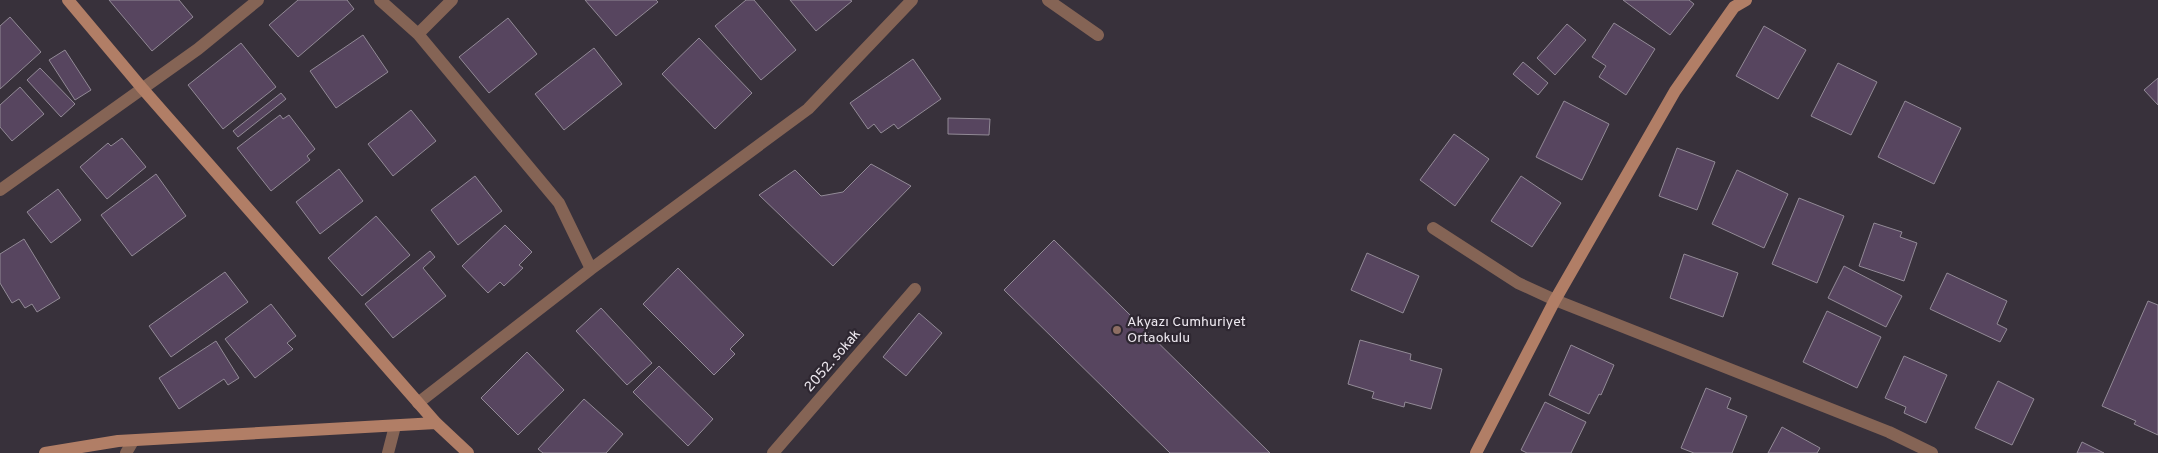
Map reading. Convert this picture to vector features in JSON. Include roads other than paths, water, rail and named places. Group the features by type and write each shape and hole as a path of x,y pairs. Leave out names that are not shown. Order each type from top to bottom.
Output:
{"main road":[{"path":"68,0 142,88 418,403 468,453"},
{"path":"1476,453 1555,300 1675,91 1734,7 1746,0"},
{"path":"45,453 133,440 436,423"}],"street":[{"path":"2,185 198,48 258,0"},
{"path":"380,0 418,34 559,202 591,269"},
{"path":"418,34 452,0"},
{"path":"418,403 591,269 808,108 912,0"},
{"path":"1048,0 1098,35"},
{"path":"1433,228 1518,283 1555,300 1889,432 1932,453"},
{"name":"2052. sokak","path":"773,453 916,289"},
{"path":"388,453 395,426"},
{"path":"126,453 133,440"}],"place":[{"name":"Akyazı Cumhuriyet Ortaokulu","path":"1117,330"}]}
